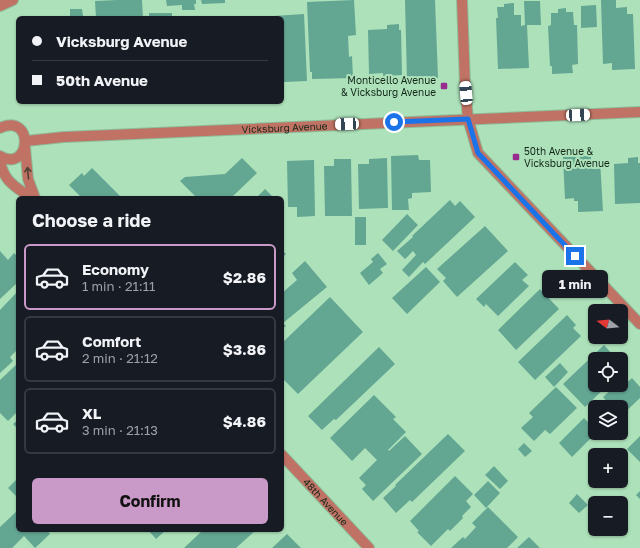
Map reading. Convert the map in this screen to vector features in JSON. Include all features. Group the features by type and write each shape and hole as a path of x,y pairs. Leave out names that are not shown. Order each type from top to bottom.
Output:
{"street":[{"path":"0,6 12,0"},
{"path":"462,0 465,85 468,119 478,153 640,324"},
{"name":"Vicksburg Avenue","path":"26,144 64,137 640,112"},
{"path":"0,128 6,125 17,127 25,135 28,179 35,196"},
{"path":"0,156 9,159 19,156 26,144"},
{"path":"0,161 3,173 12,184 28,196"},
{"name":"48th Avenue","path":"284,457 369,548"}],"building":[{"path":"142,0 143,16 96,16 95,1"},
{"path":"166,0 196,0 196,4 194,4 195,10 182,10 182,5 167,6"},
{"path":"201,0 225,0 225,3 202,4"},
{"path":"354,0 356,35 348,36 349,57 352,56 353,78 312,79 312,72 310,72 307,2"},
{"path":"405,0 435,0 438,78 407,80"},
{"path":"601,0 616,0 616,8 627,7 627,14 633,14 635,69 612,70 612,63 603,64"},
{"path":"524,1 540,1 541,25 527,25 529,68 498,69 497,7 504,7 504,4 514,3 514,15 521,15 521,26 525,25"},
{"path":"596,5 597,27 581,28 581,6"},
{"path":"566,8 566,12 573,12 574,25 577,25 578,64 572,65 573,73 552,74 552,66 550,66 548,26 551,25 551,13 558,13 558,9"},
{"path":"70,9 82,9 83,16 70,16"},
{"path":"149,13 172,13 172,16 149,16"},
{"path":"304,14 307,81 284,82 284,16 274,16"},
{"path":"399,24 399,30 401,30 402,75 383,76 383,73 369,74 368,30 387,29 387,25"},
{"path":"418,155 419,160 430,160 431,192 412,193 412,198 408,199 409,210 392,210 391,156"},
{"path":"591,156 591,160 600,160 603,211 578,212 578,201 574,201 574,198 565,199 563,157"},
{"path":"638,157 638,163 640,163 640,203 615,204 614,164 628,163 628,158"},
{"path":"242,158 257,173 233,196 195,196 180,181 185,177 225,174"},
{"path":"387,158 388,208 359,209 358,164 369,164 369,159"},
{"path":"334,159 351,159 352,216 325,216 324,166 334,166"},
{"path":"314,160 315,216 297,217 297,207 288,207 287,161"},
{"path":"92,168 120,196 80,196 69,185 82,173 84,176"},
{"path":"265,189 272,196 258,196"},
{"path":"450,200 455,206 460,201 475,217 425,264 423,262 409,277 402,270 416,255 413,251 405,259 397,251"},
{"path":"407,214 418,225 393,251 382,240"},
{"path":"355,217 366,217 366,245 355,245"},
{"path":"485,226 508,251 457,297 443,281 446,278 437,269"},
{"path":"0,251 8,260 14,253 16,255 16,284 0,299"},
{"path":"378,253 387,264 380,269 383,273 369,285 360,273 373,262 371,259"},
{"path":"305,261 327,287 284,322 284,291 297,280 292,273"},
{"path":"515,262 528,275 522,280 529,286 498,316 486,304 484,307 476,299"},
{"path":"426,267 440,282 407,314 392,298"},
{"path":"540,289 559,309 516,350 498,330"},
{"path":"16,293 16,351 10,357 13,361 0,373 0,310"},
{"path":"330,297 363,332 298,394 284,380 284,341"},
{"path":"567,315 576,325 573,328 581,336 535,380 518,362"},
{"path":"604,345 610,352 597,352"},
{"path":"379,347 395,364 336,420 334,419 322,430 308,416"},
{"path":"588,360 588,392 601,392 592,400 588,400 588,404 585,407 563,384"},
{"path":"560,363 568,372 554,387 545,377"},
{"path":"16,365 16,413 8,421 0,413 0,380"},
{"path":"632,378 640,387 640,398 628,409 628,400 606,400 603,397 608,392 628,392 628,382"},
{"path":"556,387 577,408 550,434 545,430 534,441 521,428 533,417 529,413"},
{"path":"374,395 396,417 393,419 406,432 388,450 389,451 405,436 422,454 373,501 362,489 366,485 359,478 377,460 365,448 352,461 330,438"},
{"path":"584,418 588,422 589,440 572,457 559,443"},
{"path":"448,434 465,451 412,502 410,500 396,513 383,498"},
{"path":"640,436 640,462 628,450 628,448"},
{"path":"524,443 532,451 525,457 518,449"},
{"path":"494,466 508,481 500,489 485,475"},
{"path":"455,476 473,494 466,501 471,507 462,516 463,518 450,531 448,529 431,546 417,532 419,531 410,521"},
{"path":"16,480 16,496 8,488"},
{"path":"488,481 500,493 486,508 474,495"},
{"path":"640,491 640,499 636,495"},
{"path":"577,494 588,505 579,513 569,503"},
{"path":"488,507 518,537 507,548 451,548 463,537 465,539 476,527 472,523"},
{"path":"16,512 16,532 48,532 50,534 35,548 24,536 12,548 0,548 0,527"},
{"path":"150,532 164,532 156,539"},
{"path":"201,532 254,532 236,548 184,548"},
{"path":"287,534 301,548 272,548"},
{"path":"529,537 540,548 517,548"}],"place":[{"name":"Monticello Avenue & Vicksburg Avenue","path":"444,86"},
{"name":"50th Avenue & Vicksburg Avenue","path":"516,157"}],"route":[{"path":"394,122 468,119 478,153 575,256"}]}
